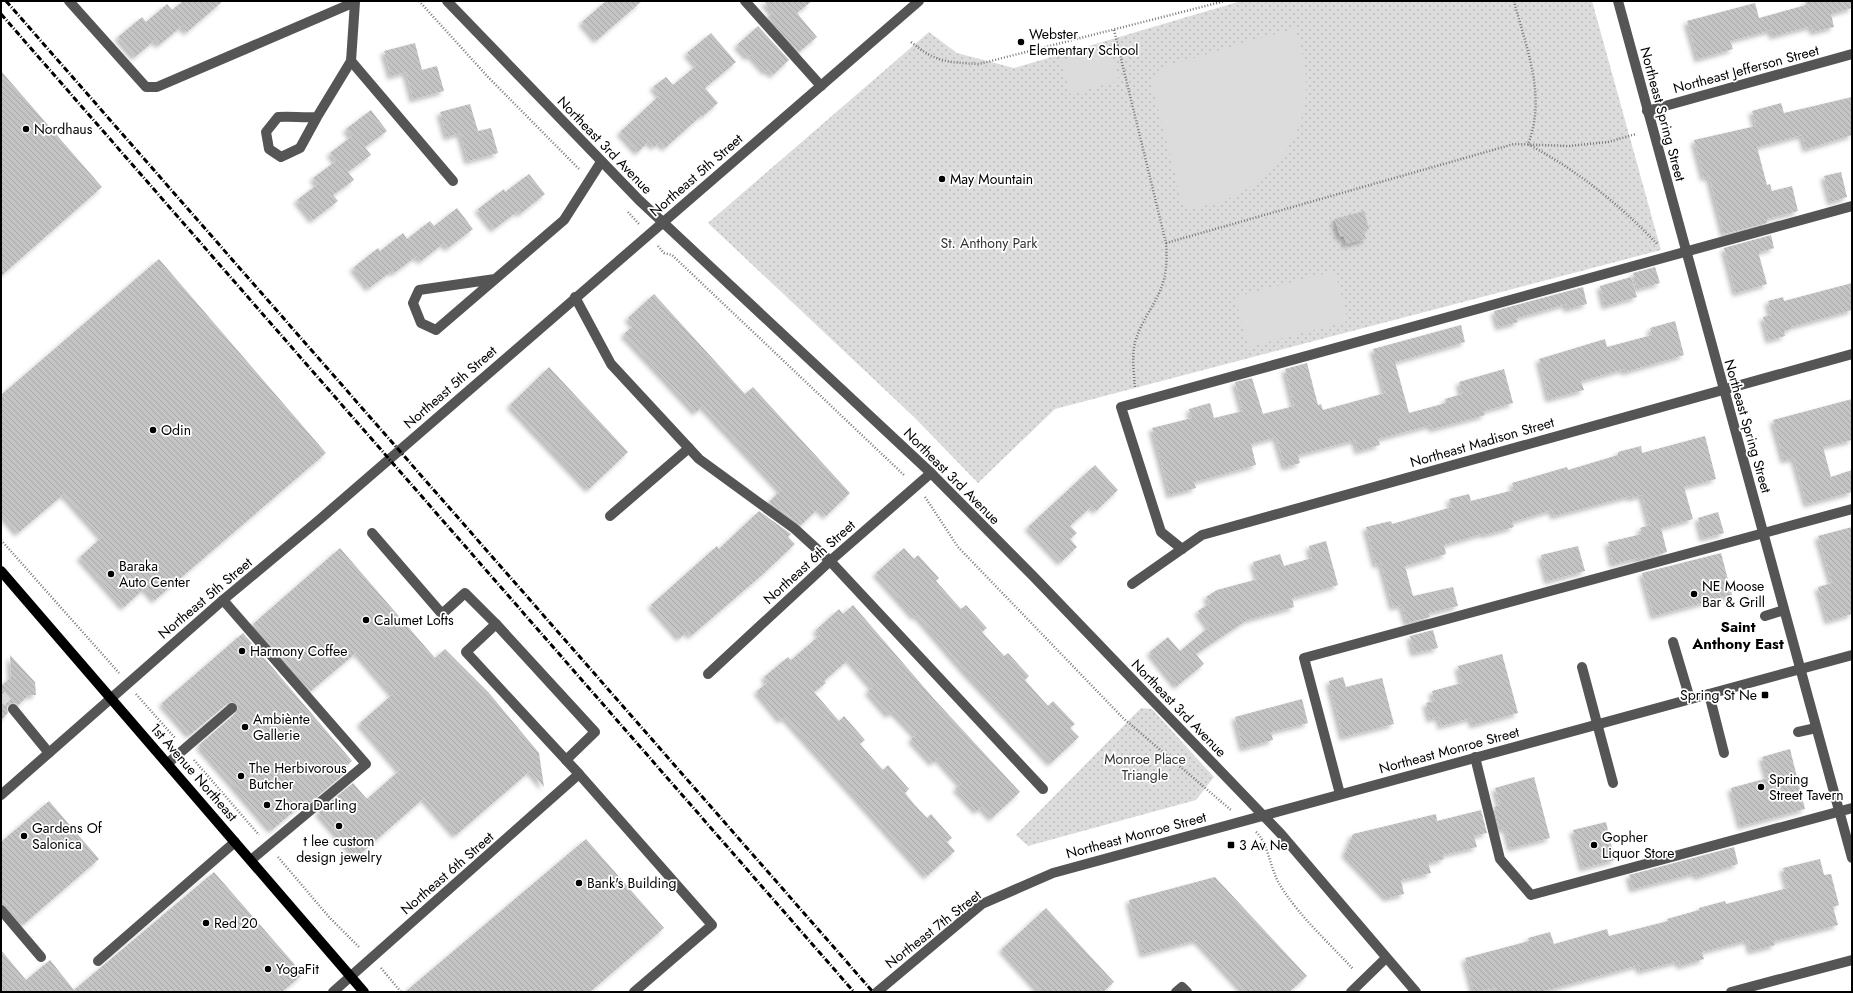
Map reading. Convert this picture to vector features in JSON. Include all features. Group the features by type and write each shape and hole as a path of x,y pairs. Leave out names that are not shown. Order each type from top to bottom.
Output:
{"main road":[{"name":"1st Avenue Northeast","path":"1,571 364,992"}],"street":[{"path":"69,1 146,86 157,87 356,2 351,61 300,148 281,158 270,149 266,132 278,117 317,117"},
{"name":"Northeast 3rd Avenue","path":"447,1 601,162 662,223 931,473 1148,695 1281,834 1416,992"},
{"path":"745,1 821,86"},
{"name":"Northeast 5th Street","path":"3,790 49,753 224,600 418,435 575,297 918,1"},
{"name":"Northeast Spring Street","path":"1618,1 1685,252 1764,534 1852,858"},
{"name":"Northeast Jefferson Street","path":"1647,111 1852,54"},
{"path":"351,61 453,181"},
{"path":"495,279 419,290 413,304 421,324 436,330 564,220 601,162"},
{"path":"1182,549 1161,532 1121,407 1852,206"},
{"path":"575,297 611,364 699,460 795,529 830,560 1043,789"},
{"name":"Northeast Madison Street","path":"1132,584 1202,535 1852,354"},
{"path":"610,516 689,448"},
{"name":"Northeast 6th Street","path":"708,674 830,560 931,473"},
{"path":"1340,794 1304,658 1852,509"},
{"path":"372,533 442,614 465,593 496,624 595,732 566,760"},
{"path":"224,600 366,764 251,860"},
{"path":"1765,616 1784,610"},
{"path":"496,624 466,652 579,774 712,925 634,992"},
{"path":"1673,642 1690,699"},
{"name":"Northeast Monroe Street","path":"1053,873 1852,655"},
{"path":"1582,667 1613,783"},
{"path":"1709,694 1724,752"},
{"path":"168,763 232,708"},
{"path":"13,709 49,753"},
{"path":"1798,732 1816,728"},
{"path":"1475,757 1500,859 1532,895 1852,808"},
{"name":"Northeast 6th Street","path":"333,992 579,774"},
{"path":"98,961 236,842"},
{"name":"Northeast 7th Street","path":"877,992 982,904 1053,873"},
{"path":"1,910 41,957"},
{"path":"1351,992 1386,958"},
{"path":"1731,992 1852,960"}],"path":[{"path":"419,1 488,77 574,164 590,178"},
{"path":"911,42 927,55 947,62 979,64 1225,1"},
{"path":"1514,1 1535,79 1534,128 1528,144"},
{"path":"1114,30 1166,243 1167,264 1162,286 1142,322 1136,341 1134,362 1137,402"},
{"path":"1166,243 1514,144 1569,146 1608,142 1636,134"},
{"path":"1528,144 1550,156 1589,182 1645,231 1668,256"},
{"path":"664,253 672,255 900,471"},
{"path":"925,497 958,547 1123,718 1211,793"},
{"path":"1,540 113,665 127,684 185,748 329,917 349,938 372,958 402,992"},
{"path":"1262,838 1270,867 1288,898 1362,980"}],"green space":[{"name":"St. Anthony Park","path":"1241,1 1592,1 1661,250 1055,409 978,483 915,418 708,223 929,32 957,53 1014,68"},
{"path":"1295,28 1302,52 1306,76 1306,97 1302,116 1295,135 1286,152 1258,181 1241,192 1223,201 1184,209 1151,82 1160,68"},
{"path":"1109,47 1119,81 1070,94 1061,60"},
{"path":"1335,271 1348,321 1248,347 1235,297"},
{"name":"Monroe Place Triangle","path":"1141,708 1152,709 1214,777 1196,800 1028,846 1016,835"}],"building":[{"path":"183,1 223,1 187,32 182,26 159,45 155,40 135,57 118,37 142,17 146,22 167,4 172,10"},
{"path":"606,1 642,1 597,40 582,22"},
{"path":"764,1 812,1 797,13 817,37 799,52 768,17 773,13"},
{"path":"1805,1 1852,1 1852,8 1831,14 1834,27 1813,32 1812,26 1773,36 1771,30 1730,41 1733,49 1698,59 1687,21 1755,3 1759,18 1806,5"},
{"path":"758,26 789,60 773,75 768,70 766,72 751,55 748,57 737,45"},
{"path":"711,33 736,62 705,88 718,103 703,116 702,115 665,148 660,142 654,147 649,141 638,152 620,132 660,95 653,87 666,77 673,85 697,65 687,53"},
{"path":"415,43 422,70 437,66 444,91 413,99 406,72 391,76 384,51"},
{"name":"Nordhaus","path":"1,71 102,187 1,276"},
{"path":"1852,97 1852,135 1806,149 1802,135 1757,147 1767,185 1770,184 1772,191 1792,186 1798,211 1767,219 1767,223 1724,234 1709,176 1704,178 1694,140 1756,126 1752,111 1781,103 1784,113"},
{"path":"470,104 478,131 491,128 498,153 468,161 460,133 447,137 440,112"},
{"path":"371,110 387,131 365,147 371,155 348,172 354,180 333,195 338,201 313,220 297,200 318,184 313,178 336,161 330,153 352,136 346,129"},
{"path":"1841,172 1847,197 1831,202 1824,176"},
{"path":"529,174 545,194 520,214 518,211 494,229 478,209 504,189 505,192"},
{"path":"457,208 473,229 448,248 444,243 421,261 417,256 394,273 392,271 369,288 353,268 378,248 380,251 403,233 407,239 430,221 434,226"},
{"path":"1364,211 1369,229 1363,230 1366,239 1346,244 1344,236 1340,237 1335,219"},
{"path":"1771,235 1774,248 1760,252 1759,255 1767,284 1736,293 1724,248"},
{"name":"Odin","path":"159,259 326,453 155,600 145,588 124,607 80,557 102,537 64,494 18,533 1,513 1,395"},
{"path":"1655,267 1660,283 1637,289 1633,273"},
{"path":"1631,277 1637,297 1605,306 1600,286"},
{"path":"1852,283 1852,310 1791,327 1791,329 1784,331 1785,336 1769,340 1763,317 1771,315 1768,301 1783,297 1784,301"},
{"path":"1583,287 1587,304 1567,309 1566,304 1517,318 1518,322 1499,327 1494,311"},
{"path":"654,294 745,394 753,387 850,493 826,516 819,508 801,525 769,502 781,490 703,406 696,412 624,334 634,325 628,318"},
{"path":"1675,321 1684,355 1625,372 1624,369 1581,381 1584,390 1549,399 1539,359 1605,339 1607,347 1652,335 1650,328"},
{"path":"1461,325 1465,342 1395,362 1409,413 1446,403 1445,399 1462,394 1459,382 1504,369 1513,403 1484,411 1485,415 1433,429 1431,425 1378,439 1380,445 1358,451 1355,440 1298,455 1300,463 1285,467 1276,437 1251,444 1256,465 1194,482 1196,488 1170,495 1152,428 1192,418 1189,409 1210,403 1214,418 1243,411 1235,382 1252,378 1263,414 1294,406 1285,369 1307,363 1318,405 1321,404 1323,410 1385,393 1373,349"},
{"path":"549,367 628,452 589,489 510,405"},
{"path":"1852,399 1852,440 1823,447 1831,477 1852,470 1852,492 1807,504 1794,458 1784,460 1773,420"},
{"path":"1705,436 1716,479 1684,487 1693,519 1661,528 1667,552 1639,560 1638,558 1613,564 1608,542 1642,534 1640,528 1650,525 1642,495 1631,498 1630,496 1554,516 1552,510 1512,522 1514,527 1484,535 1484,533 1444,545 1446,554 1405,566 1413,596 1453,587 1458,606 1429,613 1430,617 1407,623 1402,605 1393,607 1381,563 1376,565 1366,527 1391,521 1392,524 1452,507 1449,499 1469,494 1471,501 1514,490 1512,483 1567,467 1568,470 1618,455 1618,452 1641,446 1642,453"},
{"path":"1095,465 1118,490 1096,511 1092,506 1070,526 1077,533 1070,539 1077,547 1061,562 1028,527"},
{"path":"759,511 791,534 788,537 795,544 762,575 691,636 687,631 680,638 651,605 717,546 719,549"},
{"path":"1718,512 1724,533 1703,538 1698,518"},
{"path":"1852,527 1852,614 1828,621 1818,587 1832,583 1818,536"},
{"path":"1326,541 1338,585 1292,598 1294,607 1247,620 1196,654 1204,664 1177,686 1150,652 1168,637 1180,651 1209,627 1198,611 1210,603 1206,597 1217,590 1258,579 1253,562 1280,554 1284,566 1312,558 1309,546"},
{"path":"1578,546 1585,571 1548,581 1541,555"},
{"path":"340,548 435,658 445,649 489,693 539,753 544,787 530,771 456,835 424,798 357,857 318,812 353,783 367,799 400,770 360,723 393,694 357,652 311,691 253,624"},
{"path":"904,548 914,559 918,555 939,578 936,581 961,609 966,605 987,628 982,632 1004,656 1008,653 1029,676 1025,680 1048,706 1053,701 1075,724 1070,728 1079,737 1051,763 966,672 917,615 915,617 876,573"},
{"path":"1721,553 1732,595 1654,616 1642,573"},
{"path":"853,605 935,700 1020,792 992,818 982,807 977,811 956,788 961,784 938,758 933,763 911,739 916,735 893,711 889,715 868,691 873,687 849,659 824,681 826,683 814,692 839,721 844,716 865,740 860,744 883,770 888,765 909,789 905,793 914,804 927,818 931,814 952,838 947,842 955,851 927,876 785,717 781,720 757,691 768,682 764,677 788,657 791,660 820,635 816,630 839,609 843,614"},
{"path":"1433,630 1438,648 1414,653 1410,636"},
{"path":"243,633 352,761 342,770 345,773 310,803 307,800 272,830 199,745 236,713 238,707 237,704 231,702 228,703 190,735 162,703"},
{"path":"1502,654 1518,713 1473,725 1471,718 1441,726 1439,717 1430,719 1426,703 1434,701 1432,691 1462,683 1458,666"},
{"path":"10,655 35,682 36,695 29,695 18,705 15,703 9,704 7,707 8,713 1,720 1,686 11,677"},
{"path":"1343,677 1346,687 1382,678 1394,724 1343,737 1329,681"},
{"path":"1302,699 1308,723 1271,732 1273,740 1243,748 1235,717"},
{"path":"1790,749 1805,809 1741,826 1731,788 1768,778 1762,757"},
{"path":"1534,777 1550,838 1511,848 1506,828 1500,830 1494,807 1500,805 1495,788"},
{"path":"49,801 99,859 24,924 1,898 1,842"},
{"path":"1481,810 1487,833 1474,836 1477,847 1443,855 1444,859 1428,863 1431,873 1401,880 1404,894 1387,898 1345,854 1353,834 1436,814 1437,821"},
{"name":"Gopher Liquor Store","path":"1606,822 1615,860 1583,868 1573,830"},
{"name":"Bank's Building","path":"586,839 664,928 590,992 405,992"},
{"path":"1734,847 1738,864 1697,877 1696,873 1633,889 1629,875"},
{"path":"1820,859 1824,875 1831,874 1839,905 1833,907 1838,925 1774,941 1775,945 1751,951 1748,940 1702,952 1704,959 1680,966 1679,961 1640,971 1639,965 1540,992 1496,992 1495,988 1474,992 1465,958 1529,941 1528,938 1550,932 1554,944 1607,929 1609,936 1668,921 1667,919 1725,901 1726,904 1788,888 1783,868"},
{"name":"Red 20","path":"214,872 303,974 282,992 1,992 1,950 26,980 50,960 74,990"},
{"path":"1215,877 1307,976 1289,992 1245,992 1197,940 1143,954 1129,900"},
{"path":"1046,908 1114,982 1103,992 1041,992 1002,949"}],"tunnel":[{"path":"1,695 13,709"}],"railway":[{"path":"6,1 873,992"},
{"path":"1,14 854,992"}],"place":[{"name":"Webster Elementary School","path":"1021,42"},
{"name":"Nordhaus","path":"26,129"},
{"name":"May Mountain","path":"942,179"},
{"name":"Odin","path":"153,430"},
{"name":"Baraka Auto Center","path":"111,574"},
{"name":"NE Moose Bar & Grill","path":"1694,594"},
{"name":"Calumet Lofts","path":"366,620"},
{"name":"Harmony Coffee","path":"242,651"},
{"name":"Spring St Ne","path":"1765,695"},
{"name":"Ambiènte Gallerie","path":"245,727"},
{"name":"The Herbivorous Butcher","path":"241,776"},
{"name":"Spring Street Tavern","path":"1761,787"},
{"name":"Zhora Darling","path":"267,805"},
{"name":"t lee custom design jewelry","path":"339,826"},
{"name":"Gardens Of Salonica","path":"24,836"},
{"name":"3 Av Ne","path":"1231,845"},
{"name":"Gopher Liquor Store","path":"1594,845"},
{"name":"Bank's Building","path":"579,883"},
{"name":"Red 20","path":"206,923"},
{"name":"YogaFit","path":"268,969"}],"district":[{"name":"Saint Anthony East","path":"1738,636"}]}
